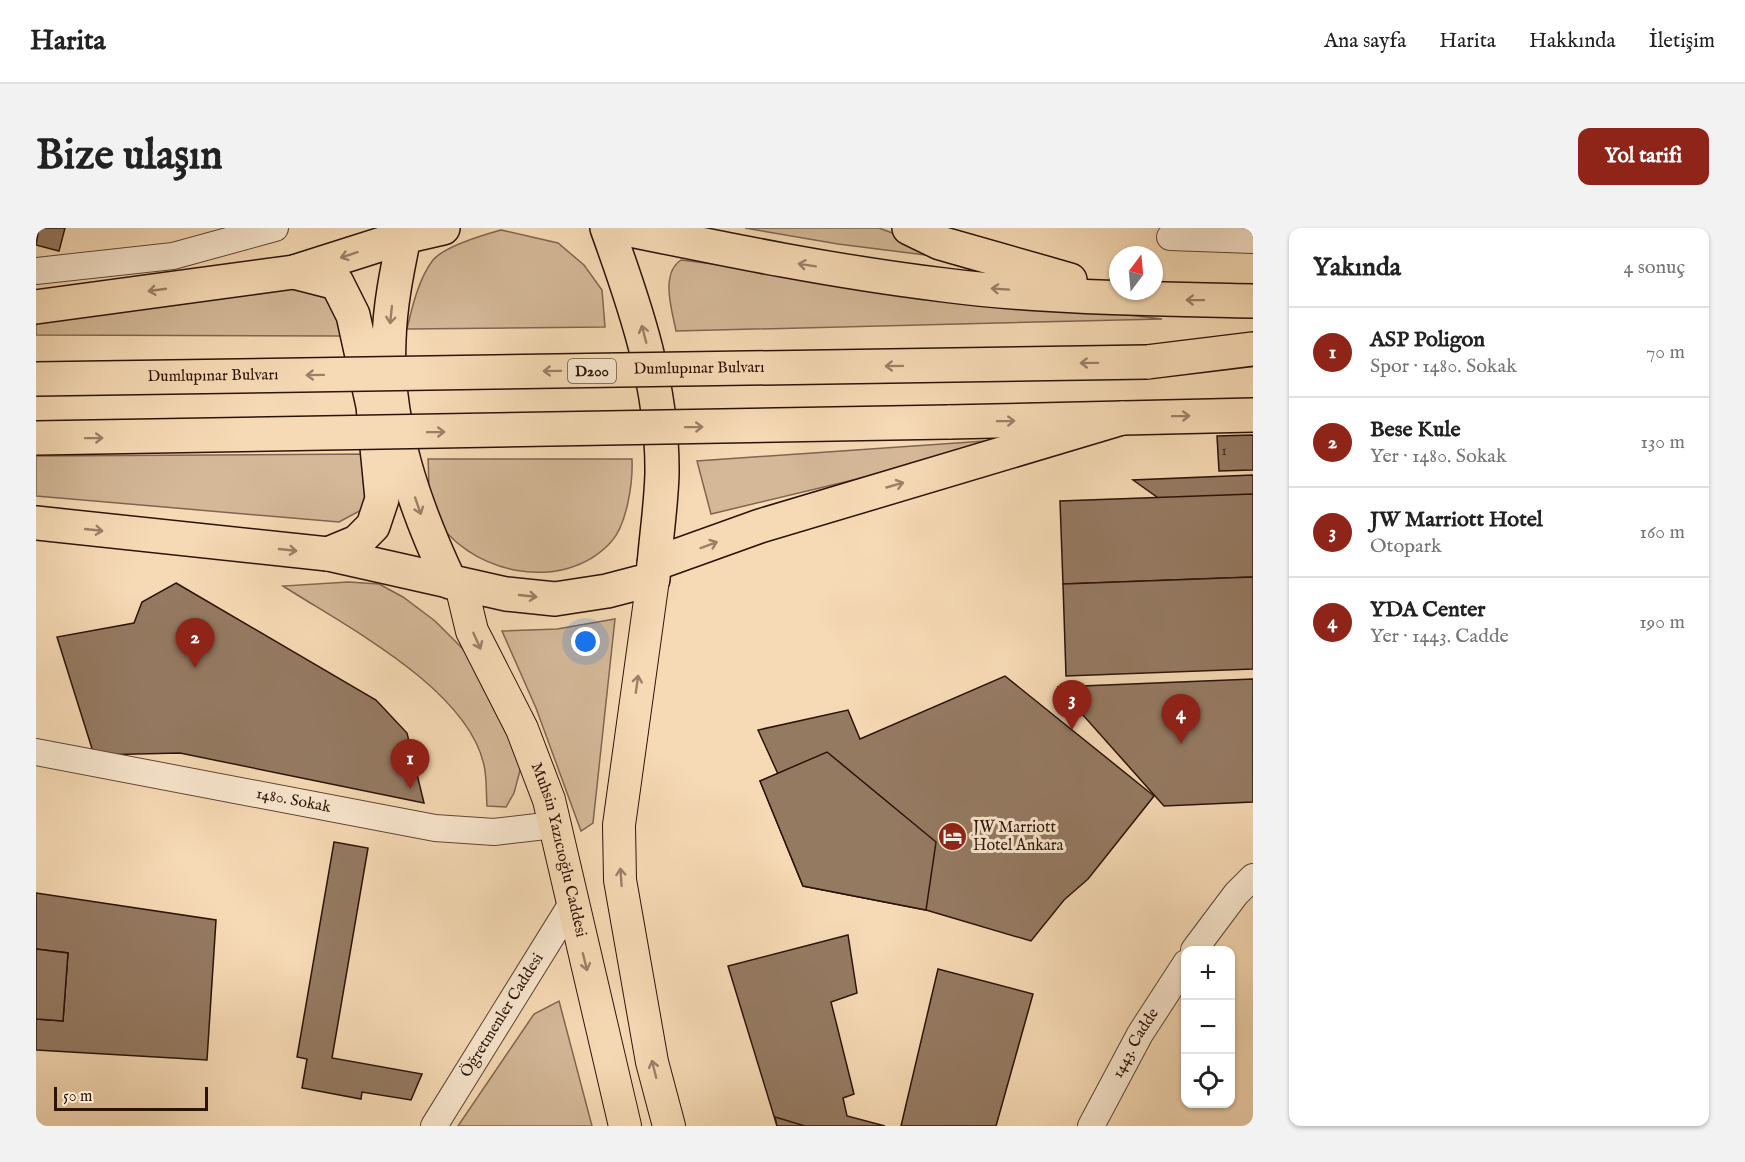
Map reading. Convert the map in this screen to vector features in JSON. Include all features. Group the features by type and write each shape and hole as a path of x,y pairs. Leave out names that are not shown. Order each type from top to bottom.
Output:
{"highway":[{"path":"36,307 294,272 405,232 443,228"},
{"path":"607,228 644,333 657,393 662,473 653,572"},
{"path":"621,228 778,260 945,285 1109,297"},
{"path":"909,228 940,243 1109,291"},
{"path":"405,232 394,286 388,342 392,400 407,472 429,537 456,583"},
{"path":"294,272 337,283 353,315 373,406 382,499 373,526 357,542 328,554"},
{"path":"1163,299 1253,301"},
{"path":"1147,362 1253,349"},
{"name":"Dumlupınar Bulvarı","path":"36,379 1253,360"},
{"path":"36,438 1253,415"},
{"path":"36,524 328,554 506,594 555,599 607,591 770,523 1122,418"}],"main road":[{"path":"653,572 619,825 620,880 652,1062 669,1126"},
{"name":"Muhsin Yazıcıoğlu Caddesi","path":"456,583 472,631 522,729 549,800 571,905 625,1126"}],"street":[{"path":"36,270 173,256 275,228"},
{"path":"1170,237 1253,240"},
{"name":"1480. Sokak","path":"36,752 435,828 494,832 554,825"},
{"path":"1198,946 1236,894 1253,877"},
{"name":"Öğretmenler Caddesi","path":"434,1126 571,905"},
{"name":"1443. Cadde","path":"1091,1126 1140,1034 1181,969"}],"shaded area":[{"path":"745,228 879,228 965,260 838,244"},
{"path":"501,230 558,243 584,265 602,290 605,327 407,329 420,284 433,260 455,246"},
{"path":"681,260 1162,319 676,331 670,303 669,283 675,266"},
{"path":"288,279 332,296 346,336 36,335 36,316"},
{"path":"1029,438 711,514 697,461"},
{"path":"369,454 365,508 339,522 36,496 36,456"},
{"path":"428,459 632,459 628,503 617,534 611,542 591,558 567,568 542,572 516,570 491,563 468,551 448,534 431,508"},
{"path":"348,582 379,584 403,597 435,621 463,649 488,688 521,767 514,793 506,807 487,806 484,765 473,737 454,710 429,685 369,640 283,586"},
{"path":"615,619 593,823 581,831 536,708 502,631 557,629"},
{"path":"559,1001 592,1126 458,1126 534,1014"}],"building":[{"path":"39,228 65,228 59,251 36,245"},
{"path":"1253,435 1253,470 1219,471 1217,436"},
{"path":"1253,475 1253,555 1199,527 1133,480"},
{"path":"1253,494 1253,577 1063,584 1060,501"},
{"path":"1253,577 1253,669 1066,676 1063,584"},
{"path":"176,583 376,700 407,733 424,803 180,753 94,755 57,637 134,623 142,602"},
{"name":"JW Marriott Hotel Ankara","path":"1005,676 1154,796 1088,879 1064,900 1031,941 926,910 803,886 760,781 778,774 758,730 848,710 860,739"},
{"path":"1253,679 1253,802 1164,806 1058,687"},
{"path":"827,752 936,842 926,910 803,886 760,781"},
{"path":"334,842 368,848 332,1058 422,1074 411,1100 362,1092 361,1099 302,1088 307,1059 297,1057"},
{"path":"36,893 216,920 207,1060 36,1050 36,1019 63,1021 68,953 36,949"},
{"path":"848,935 857,993 831,1002 854,1094 843,1098 847,1116 885,1126 777,1126 728,966"},
{"path":"36,949 68,953 63,1021 36,1019"},
{"path":"938,969 1033,994 996,1126 901,1126"},
{"path":"775,1117 805,1126 777,1126"}],"place":[{"name":"Bese Kule","path":"195,668"},
{"name":"JW Marriott Hotel","path":"1072,730"},
{"name":"YDA Center","path":"1181,744"},
{"name":"ASP Poligon","path":"410,789"},
{"name":"JW Marriott Hotel Ankara","path":"952,837"}]}
